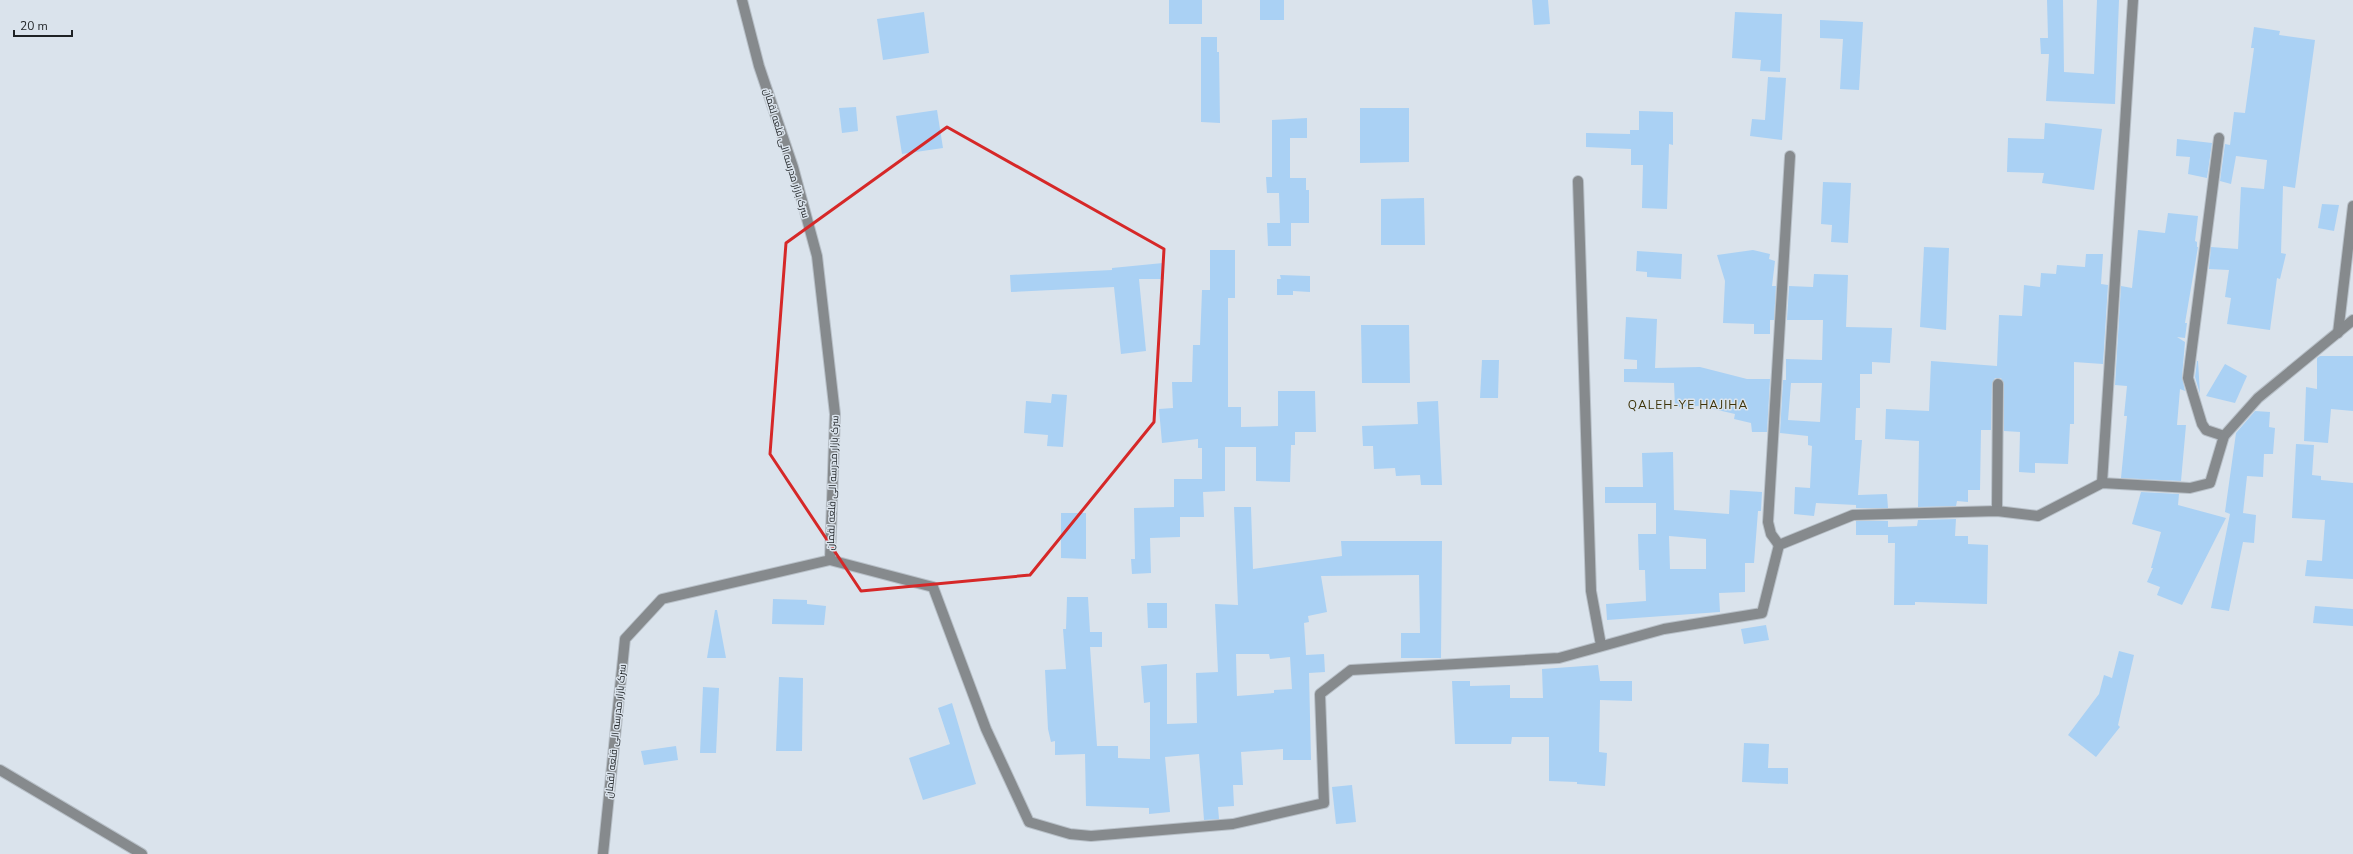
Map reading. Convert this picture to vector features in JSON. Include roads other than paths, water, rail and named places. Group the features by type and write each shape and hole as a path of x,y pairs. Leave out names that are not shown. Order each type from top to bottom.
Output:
{"street":[{"name":"سرک بازار مدرسه الی قلعه لقمان","path":"603,854 625,639 662,599 830,560 835,414 817,256 793,167 759,66 742,0"},
{"path":"2102,483 2133,0"},
{"path":"2219,138 2188,378 2202,424 2206,430 2224,436"},
{"path":"830,560 933,587 986,729 1029,822 1070,834 1091,836 1233,824 1324,804 1320,694 1351,670 1559,658 1601,644 1664,629 1762,613 1779,546 1771,534 1768,522 1790,156"},
{"path":"1578,181 1591,591 1601,644"},
{"path":"2338,333 2353,206"},
{"path":"1779,546 1853,515 1997,511 2038,516 2102,483 2190,488 2210,483 2224,436 2258,398 2353,320"},
{"path":"1997,511 1998,384"},
{"path":"0,770 142,854"}],"district":[{"name":"QALEH-YE HAJIHA","path":"1688,405"}]}
